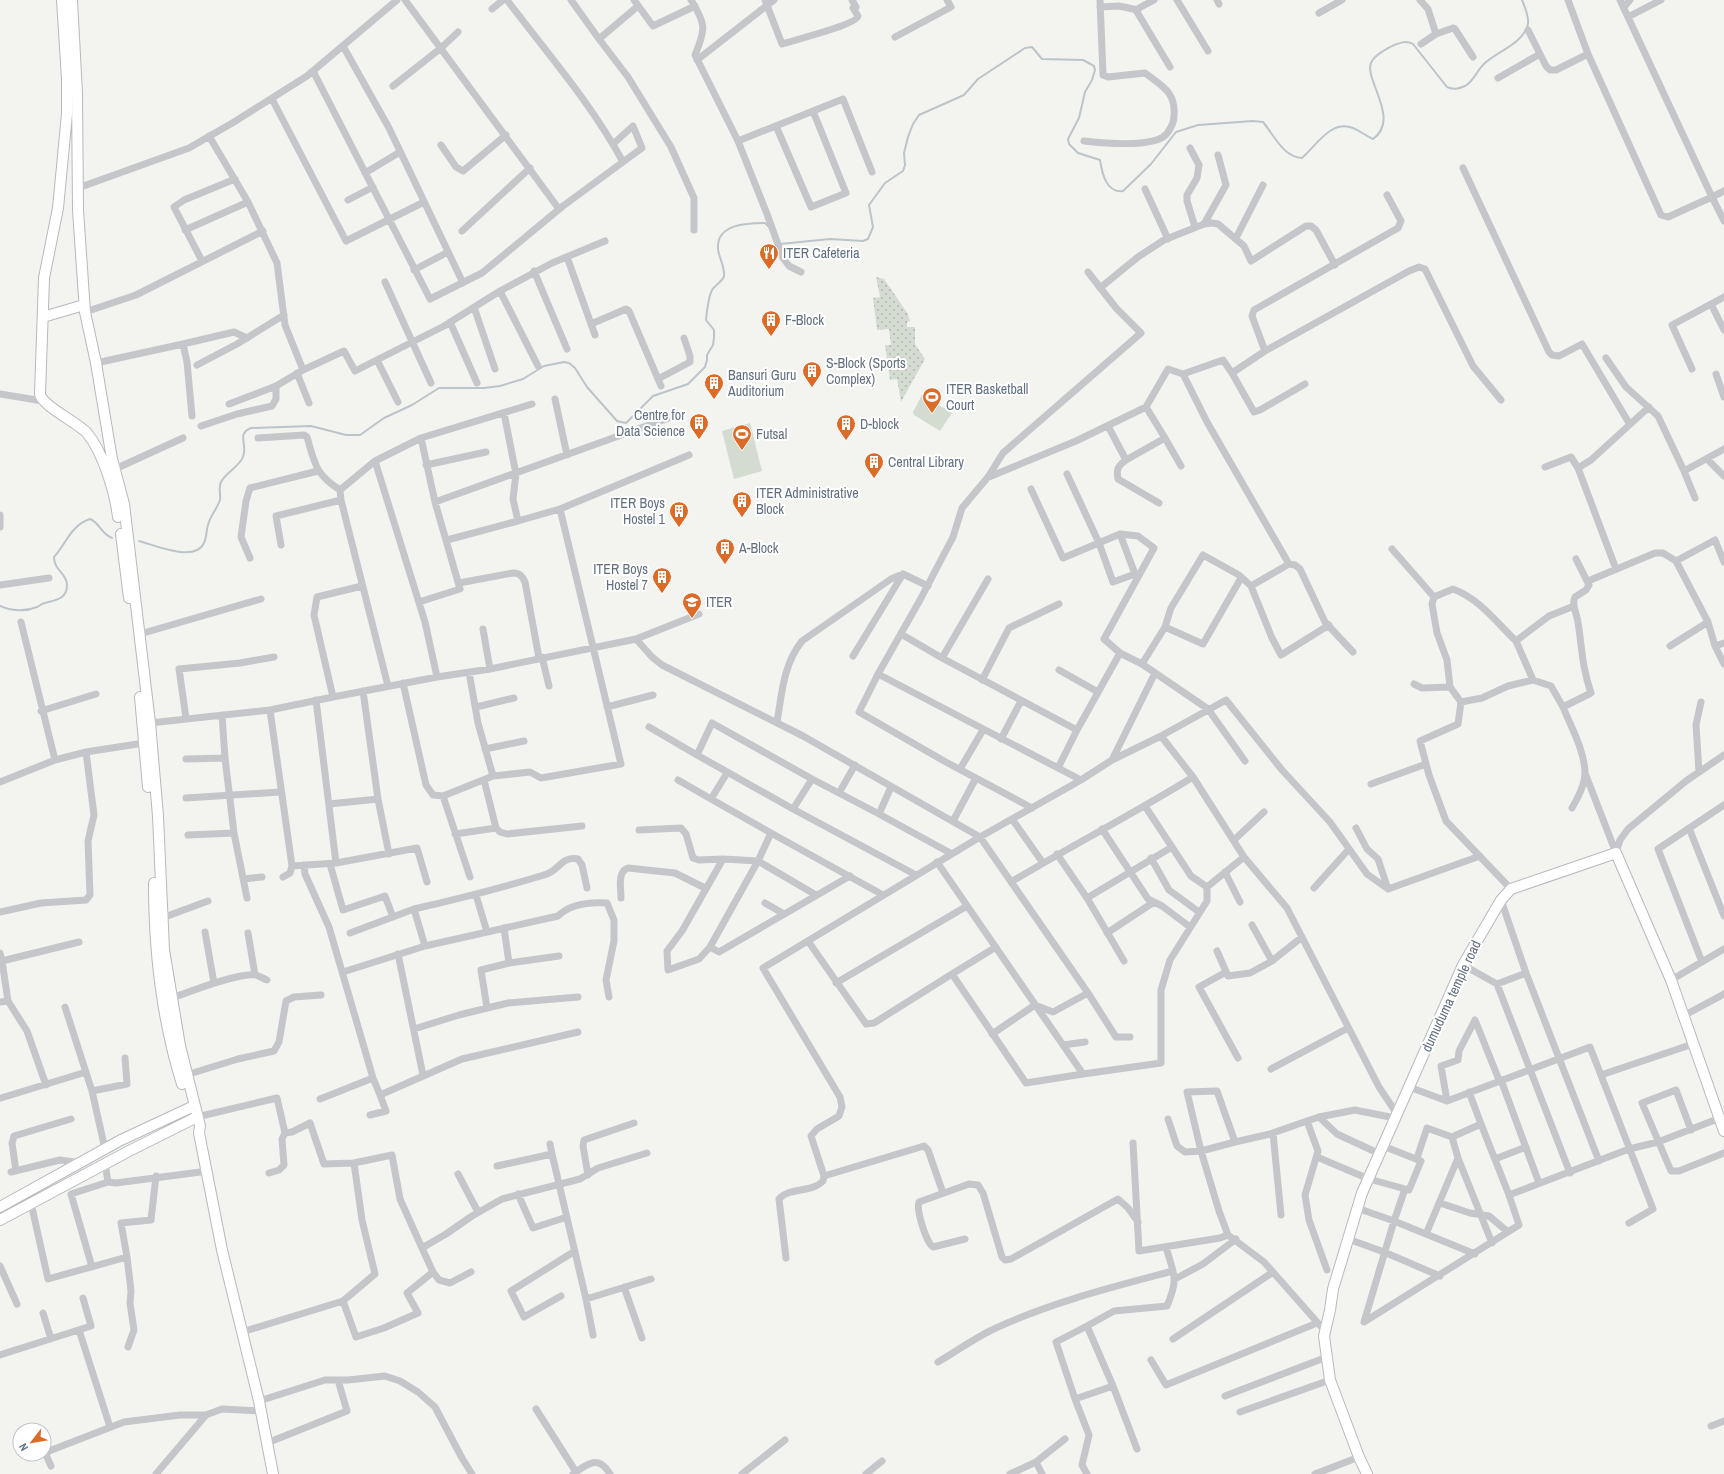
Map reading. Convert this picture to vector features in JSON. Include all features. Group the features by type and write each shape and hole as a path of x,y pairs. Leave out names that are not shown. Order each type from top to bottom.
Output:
{"main road":[{"path":"62,0 67,79 67,114 58,208 44,278 40,387 41,398 43,401 71,419 92,439 106,471 117,506 135,647 151,810 154,909 160,979 175,1060 192,1107 208,1171 222,1250 260,1406 273,1474"},
{"path":"72,0 77,93 78,188 84,309 96,363 115,469 124,504 150,723 158,816 164,950 192,1107"},
{"path":"43,317 84,309"},
{"path":"1616,853 1671,980 1724,1131"},
{"name":"dumuduma temple road","path":"1367,1474 1359,1458 1330,1380 1324,1336 1333,1289 1357,1208 1369,1178 1463,965 1501,900 1511,889 1616,853"},
{"path":"0,1207 105,1149 192,1107"},
{"path":"0,1220 105,1163 195,1118"}],"street":[{"path":"78,188 189,148 272,99 313,71 397,0"},
{"path":"405,0 506,135 559,209"},
{"path":"492,9 503,0"},
{"path":"507,0 577,90 613,144 623,162"},
{"path":"571,0 628,77 671,147 694,198 694,230"},
{"path":"697,60 766,3 774,0"},
{"path":"766,3 782,44 842,26 856,20 858,16 853,8 856,7 852,0"},
{"path":"895,36 951,7 947,0"},
{"path":"1084,141 1115,144 1157,139 1168,131 1174,119 1175,109 1170,93 1145,73 1108,77 1102,75 1100,3 1138,10 1154,0"},
{"path":"1177,0 1208,51"},
{"path":"1319,13 1342,0"},
{"path":"1420,0 1428,10 1436,34"},
{"path":"1568,0 1588,54 1661,215 1668,217 1724,192"},
{"path":"1620,0 1724,221"},
{"path":"1624,7 1630,0"},
{"path":"1628,17 1661,0"},
{"path":"599,39 636,3 653,26 693,3 702,18 703,35 694,55 738,141 768,214 781,254 789,266 801,272"},
{"path":"1138,10 1138,15 1170,67"},
{"path":"1421,44 1436,34 1450,29 1455,29 1473,57"},
{"path":"1528,30 1548,69 1553,70 1588,54"},
{"path":"393,86 441,48 458,32"},
{"path":"343,46 400,152 463,283"},
{"path":"1498,78 1540,54"},
{"path":"313,71 430,299 482,273 559,209 642,148 633,126 613,144"},
{"path":"272,99 346,241 424,202"},
{"path":"738,141 843,99 872,172"},
{"path":"776,126 812,207 846,193 813,111"},
{"path":"441,145 456,168 463,171 506,135"},
{"path":"209,136 248,202 277,263 286,325 309,403"},
{"path":"1190,148 1199,165 1197,178 1187,195 1187,201 1195,227"},
{"path":"365,173 400,152"},
{"path":"1204,224 1226,185 1218,156"},
{"path":"462,231 530,168"},
{"path":"1463,168 1549,352 1552,355 1559,356 1582,344 1629,423"},
{"path":"202,261 174,207 178,203 235,179"},
{"path":"1236,238 1263,185"},
{"path":"348,200 373,187"},
{"path":"1144,189 1168,239"},
{"path":"1265,351 1252,316 1254,310 1387,235 1400,226 1400,218 1387,195"},
{"path":"185,230 248,202"},
{"path":"1100,288 1138,257 1168,239 1195,227 1212,222 1218,224 1236,238 1244,246 1251,260 1306,226 1311,226 1316,230 1336,264"},
{"path":"84,309 136,295 263,231"},
{"path":"229,404 276,386 300,372 344,351 355,371 450,322 534,271 605,241"},
{"path":"414,270 448,252"},
{"path":"567,257 595,335"},
{"path":"1232,373 1265,351 1409,271 1419,267 1425,269 1473,366 1501,400"},
{"path":"534,271 567,349"},
{"path":"1032,808 859,712 878,674 928,586 953,537 962,508 988,477 1004,453 1141,333 1116,308 1088,272"},
{"path":"384,282 431,383"},
{"path":"500,291 538,366"},
{"path":"1692,370 1672,326 1724,298"},
{"path":"1711,304 1724,330"},
{"path":"474,307 495,369"},
{"path":"591,324 626,309 629,310 661,386"},
{"path":"197,365 247,338 284,315"},
{"path":"450,322 477,383"},
{"path":"96,363 234,332 247,338"},
{"path":"658,379 690,362 690,356 684,338"},
{"path":"183,344 187,362 192,416"},
{"path":"1606,358 1626,387 1658,416 1695,498"},
{"path":"377,360 398,402"},
{"path":"988,477 1108,426 1146,407 1168,369 1183,374 1223,360 1254,412 1305,384"},
{"path":"1183,374 1207,422 1289,564"},
{"path":"1716,374 1724,397"},
{"path":"201,426 272,406 276,400 276,386"},
{"path":"0,394 43,401"},
{"path":"555,398 567,455"},
{"path":"340,490 374,462 421,438 532,404"},
{"path":"1146,407 1181,466"},
{"path":"1578,468 1590,460 1648,407"},
{"path":"504,413 516,474 513,499 518,521"},
{"path":"435,502 677,415"},
{"path":"1108,426 1126,460"},
{"path":"258,438 304,435 307,437 318,471 329,483 340,490"},
{"path":"115,469 183,438"},
{"path":"419,602 460,589 435,502 421,438"},
{"path":"1159,503 1118,479 1117,471 1119,466 1126,460 1165,438"},
{"path":"1684,471 1724,449"},
{"path":"426,465 486,452"},
{"path":"447,540 560,509 689,455"},
{"path":"1545,468 1571,457 1578,468 1616,569"},
{"path":"1707,459 1724,476"},
{"path":"374,462 425,622 436,677"},
{"path":"250,558 241,537 246,501 250,488 318,471"},
{"path":"1066,474 1099,543 1113,582 1135,574 1120,534"},
{"path":"1031,489 1063,558 1120,534 1138,536 1154,548 1104,639 1120,653 1142,664 1208,709 1245,761"},
{"path":"340,490 341,500 362,586 388,686"},
{"path":"281,545 276,516 341,500"},
{"path":"402,683 426,785 433,795 444,796 493,776 530,772 541,778 620,764 560,509"},
{"path":"0,515 0,526"},
{"path":"1676,561 1715,540 1724,562"},
{"path":"1392,549 1434,597"},
{"path":"1588,581 1655,553 1663,553 1676,561 1708,622 1715,646 1724,664"},
{"path":"1142,664 1164,627 1171,608 1204,555 1251,586 1272,638 1281,655 1329,625"},
{"path":"1562,707 1591,693 1582,661 1578,621 1574,606 1575,597 1588,588 1588,581 1576,559"},
{"path":"1251,586 1289,564 1295,564 1300,569 1325,622 1353,652"},
{"path":"459,583 513,573 518,573 522,576 525,582 541,658 549,686"},
{"path":"777,722 786,668 793,653 802,641 891,579 903,574 928,586"},
{"path":"853,656 903,574"},
{"path":"0,585 49,578"},
{"path":"1164,627 1203,644 1241,578"},
{"path":"942,658 988,579"},
{"path":"333,697 314,615 317,597 362,586"},
{"path":"1434,597 1453,589 1464,593 1477,602 1516,641 1532,680"},
{"path":"1434,597 1432,604 1436,632 1447,660 1450,687 1461,702 1458,724 1420,741 1426,764 1446,821 1511,889"},
{"path":"140,634 261,599"},
{"path":"982,680 1009,628 1059,604"},
{"path":"1516,641 1549,616 1574,606"},
{"path":"150,723 270,710 402,683 490,669 636,639 700,614"},
{"path":"21,622 41,711 55,760"},
{"path":"1670,646 1708,622"},
{"path":"483,629 490,669"},
{"path":"901,634 982,680 1077,730"},
{"path":"636,639 652,657 662,665 777,722 980,837 1088,993 1116,1037 1130,1037"},
{"path":"1715,646 1724,643"},
{"path":"1058,768 1077,730 1120,653"},
{"path":"186,718 179,669 240,663 274,657"},
{"path":"1059,670 1098,692"},
{"path":"470,672 485,749 493,776"},
{"path":"1112,760 1155,673"},
{"path":"878,674 1081,780"},
{"path":"1461,702 1482,698 1508,686 1532,680 1552,686 1580,748 1585,773 1616,853"},
{"path":"1414,684 1422,688 1450,687"},
{"path":"363,692 378,799 389,854"},
{"path":"41,711 96,694"},
{"path":"607,707 653,695"},
{"path":"476,707 514,698"},
{"path":"316,700 329,804 333,863 343,910 385,896 393,917"},
{"path":"786,1258 779,1199 784,1194 821,1184 824,1176 811,1136 817,1129 839,1116 842,1107 840,1097 763,968 808,940 937,862 1081,780 1112,760 1161,736 1226,700 1282,770 1330,822 1366,874 1388,889"},
{"path":"1000,739 1021,701"},
{"path":"1699,772 1696,725 1701,702"},
{"path":"270,710 280,792 292,866 290,873 283,877"},
{"path":"222,715 225,758 234,833 247,898"},
{"path":"697,755 712,723 812,779 952,854"},
{"path":"649,727 793,810 916,875"},
{"path":"960,769 983,730"},
{"path":"1161,736 1192,777 1244,857 1287,908 1348,1028 1396,1116"},
{"path":"485,749 524,741"},
{"path":"0,782 55,760 86,752 144,743"},
{"path":"0,912 41,903 86,900 90,897 88,841 94,815 86,752"},
{"path":"1616,853 1620,840 1628,829 1699,772 1724,755"},
{"path":"186,760 225,758"},
{"path":"1371,784 1426,764"},
{"path":"839,793 854,765"},
{"path":"711,799 727,773"},
{"path":"1572,808 1581,790 1585,773"},
{"path":"1011,882 1057,854 1145,806 1192,777"},
{"path":"953,821 976,778"},
{"path":"793,810 812,779"},
{"path":"484,780 496,828 500,832 507,834 582,826"},
{"path":"678,780 850,876 882,896"},
{"path":"879,814 891,787"},
{"path":"186,798 280,792"},
{"path":"444,796 454,834 470,877"},
{"path":"329,804 378,799"},
{"path":"1145,806 1191,876 1207,887"},
{"path":"1702,962 1658,849 1723,807"},
{"path":"1234,840 1264,812"},
{"path":"1012,819 1043,863"},
{"path":"454,834 496,828"},
{"path":"639,830 681,828 686,834 693,858 698,860 758,861 816,895"},
{"path":"1356,828 1368,849 1378,859 1388,889"},
{"path":"1689,828 1723,911"},
{"path":"1102,829 1148,899 1162,906 1190,927"},
{"path":"723,860 705,888 682,931 667,951 668,970 699,959 710,947 758,861 771,832"},
{"path":"188,835 234,833"},
{"path":"1087,898 1151,858 1172,847"},
{"path":"292,866 333,863 417,848 427,882"},
{"path":"1314,888 1349,849"},
{"path":"1057,854 1087,898 1124,961"},
{"path":"1388,889 1480,856"},
{"path":"1207,887 1244,857"},
{"path":"1151,858 1169,890 1199,912"},
{"path":"350,933 414,909 476,895 552,873 564,861 574,859 578,859 582,865 587,888"},
{"path":"937,862 1083,1074"},
{"path":"304,865 305,874 329,927 373,1078 386,1111 370,1115"},
{"path":"621,898 620,876 626,869 676,873 705,888"},
{"path":"1225,872 1240,902"},
{"path":"710,947 719,952 850,876"},
{"path":"244,879 262,877"},
{"path":"952,974 1026,1083 1161,1063 1161,990 1170,960 1207,901 1207,887"},
{"path":"476,895 487,932"},
{"path":"1501,900 1526,974 1599,1161"},
{"path":"162,918 208,901"},
{"path":"1107,933 1154,902"},
{"path":"343,972 425,946 558,916 566,908 596,903 608,903 614,920 614,941 606,980 609,997"},
{"path":"766,903 784,914"},
{"path":"836,983 967,906"},
{"path":"414,909 425,946"},
{"path":"1252,925 1272,961"},
{"path":"504,928 509,963"},
{"path":"205,932 214,983"},
{"path":"248,933 255,975"},
{"path":"1217,951 1228,976 1250,973 1272,961 1302,937"},
{"path":"808,940 836,983 864,1022 869,1025 996,947"},
{"path":"2,962 79,942"},
{"path":"1671,980 1724,949"},
{"path":"0,953 8,1000 27,1031 46,1084"},
{"path":"398,954 423,1075"},
{"path":"487,1008 481,970 509,963 559,956"},
{"path":"1463,965 1497,984 1570,1173"},
{"path":"1226,972 1199,987 1238,1058"},
{"path":"1497,984 1526,974"},
{"path":"172,998 214,983 255,975 267,980"},
{"path":"1035,1004 1052,1012 1088,993"},
{"path":"186,1075 238,1059 274,1051 279,1042 286,1001 294,997 321,995"},
{"path":"414,1029 508,1003 578,997"},
{"path":"1683,1016 1722,997"},
{"path":"0,1002 8,1000"},
{"path":"992,1034 1035,1004"},
{"path":"65,1007 92,1091 105,1149"},
{"path":"1447,1101 1441,1066 1458,1060 1459,1051 1475,1020 1500,1080 1539,1183"},
{"path":"1272,1069 1348,1028"},
{"path":"380,1095 462,1059 578,1032"},
{"path":"1062,1045 1085,1042"},
{"path":"1601,1075 1693,1044"},
{"path":"1409,1087 1447,1101 1530,1068 1590,1047 1653,1209 1629,1223"},
{"path":"92,1091 127,1084 125,1058"},
{"path":"1,1098 86,1072"},
{"path":"320,1099 373,1078"},
{"path":"1691,1130 1676,1090 1642,1103 1668,1166 1674,1172 1724,1153"},
{"path":"1235,1142 1217,1091 1187,1092 1201,1151 1219,1211 1228,1235 1236,1239 1264,1262 1325,1331"},
{"path":"1405,1189 1384,1252 1364,1322 1519,1226 1509,1195 1469,1092"},
{"path":"195,1118 276,1098 285,1133 282,1143 284,1165 279,1170 269,1174"},
{"path":"1168,1119 1177,1146 1184,1152 1201,1151 1273,1133 1319,1117 1355,1110 1396,1116"},
{"path":"1317,1157 1369,1178 1409,1190 1422,1160 1382,1150 1336,1134 1319,1117"},
{"path":"71,1118 14,1136 12,1143 14,1171 60,1160 81,1163"},
{"path":"1509,1195 1570,1173 1629,1149 1658,1142 1720,1118"},
{"path":"1307,1121 1318,1151 1305,1195 1309,1220 1327,1270"},
{"path":"285,1133 292,1132 310,1123 324,1164 354,1163 392,1155 400,1199 433,1272 439,1280 450,1283 471,1272"},
{"path":"588,1175 583,1146 584,1140 634,1123"},
{"path":"1417,1158 1427,1128 1452,1137 1481,1124"},
{"path":"1273,1133 1281,1215"},
{"path":"1452,1137 1458,1158 1492,1243"},
{"path":"1133,1143 1139,1251 1220,1238 1228,1235"},
{"path":"550,1144 586,1299 592,1335"},
{"path":"824,1176 924,1146 928,1150 943,1193"},
{"path":"1495,1159 1526,1147"},
{"path":"422,1248 446,1234 478,1212 502,1199 559,1185 588,1175 598,1168 646,1153"},
{"path":"497,1166 552,1154"},
{"path":"1426,1234 1458,1158"},
{"path":"105,1163 108,1182"},
{"path":"242,1332 343,1301 375,1274 362,1220 354,1163"},
{"path":"92,1267 71,1194 108,1182 116,1183 156,1176 208,1171"},
{"path":"458,1174 478,1212"},
{"path":"128,1348 134,1330 130,1303 131,1291 122,1224 151,1220 156,1176"},
{"path":"965,1239 936,1248 929,1243 918,1204 923,1199 969,1184 978,1185 983,1193 1002,1257 1005,1260 1011,1259 1118,1199 1128,1208 1138,1222"},
{"path":"518,1194 533,1228 567,1217"},
{"path":"31,1203 48,1279 127,1257"},
{"path":"1440,1203 1489,1216 1508,1232"},
{"path":"1357,1208 1394,1221 1474,1254"},
{"path":"1175,1279 1203,1264 1236,1239"},
{"path":"1348,1239 1384,1252 1440,1276"},
{"path":"1087,1474 1082,1465 1089,1435 1056,1342 1114,1311 1167,1306 1175,1287 1175,1279 1166,1247"},
{"path":"562,1296 524,1317 511,1291 575,1251"},
{"path":"0,1266 17,1304"},
{"path":"938,1362 994,1329 1028,1315 1094,1291 1173,1271"},
{"path":"343,1301 356,1337 384,1328 418,1313 407,1293 433,1272"},
{"path":"1173,1339 1273,1272"},
{"path":"586,1299 651,1279"},
{"path":"624,1287 642,1338"},
{"path":"0,1355 91,1326 83,1298"},
{"path":"43,1313 51,1339"},
{"path":"1151,1360 1166,1385 1317,1323"},
{"path":"1087,1326 1113,1386 1137,1450"},
{"path":"78,1330 110,1427"},
{"path":"1225,1396 1327,1357"},
{"path":"51,1466 46,1455 49,1452 124,1422 180,1415 206,1415 222,1409 260,1406 325,1380 385,1376 400,1381 418,1392 435,1407 472,1474"},
{"path":"267,1443 347,1411 338,1380"},
{"path":"1240,1412 1330,1380"},
{"path":"1075,1399 1113,1386"},
{"path":"536,1409 575,1473 586,1465 599,1462 610,1474"},
{"path":"156,1474 206,1415"},
{"path":"1710,1426 1724,1421"},
{"path":"1010,1474 1036,1462 1065,1439"},
{"path":"742,1474 785,1440"},
{"path":"1315,1474 1359,1458"},
{"path":"866,1474 882,1461"},
{"path":"1036,1462 1042,1474"}],"shaded area":[{"path":"876,277 884,279 908,314 910,321 907,322 907,327 915,327 915,344 925,359 901,402 897,379 890,380 885,345 891,345 889,329 877,330 873,298 880,297"},
{"name":"ITER Basketball Court","path":"922,395 952,413 940,431 914,415 913,412"},
{"name":"Futsal","path":"750,423 762,471 734,479 722,431"}],"waterway":[{"path":"780,244 830,239 863,241 868,239 873,227 869,205 885,183 903,171 905,165 904,153 908,137 913,124 919,115 964,95 978,79 1025,48 1032,47 1042,59 1083,60 1094,66 1095,70 1092,80 1085,92 1079,118 1068,139 1069,144 1078,153 1100,160 1106,181 1113,189 1123,191 1151,164 1176,132 1198,125 1253,121 1263,122 1284,150 1295,157 1302,158 1324,135 1338,127 1345,126 1353,128 1373,139 1381,131 1384,121 1380,100 1370,70 1372,60 1377,55 1402,42 1408,42 1413,44 1447,87 1454,89 1463,87 1471,82 1488,61 1515,43 1521,37 1528,24 1528,18 1522,0"},
{"path":"139,541 174,551 192,552 199,549 204,543 207,527 220,500 221,482 223,478 241,461 244,452 243,436 244,433 251,428 311,426 346,435 360,435 384,418 412,405 439,388 484,388 500,386 523,379 544,366 564,362 569,363 575,368 587,387 617,421 626,423 653,396 688,384 705,367 707,355 713,345 714,338 714,330 706,320 709,301 712,290 724,276 724,269 718,249 722,234 727,230 742,225 765,223 768,226"},
{"path":"0,606 14,610 28,610 44,603 57,600 63,596 67,590 67,585 65,578 56,566 54,557 73,530 83,522 90,519 112,538"}],"place":[{"name":"ITER Cafeteria","path":"769,270"},
{"name":"F-Block","path":"771,337"},
{"name":"S-Block (Sports Complex)","path":"812,388"},
{"name":"Bansuri Guru Auditorium","path":"714,400"},
{"name":"ITER Basketball Court","path":"932,414"},
{"name":"Centre for Data Science","path":"699,440"},
{"name":"D-block","path":"846,441"},
{"name":"Futsal","path":"742,451"},
{"name":"Central Library","path":"874,479"},
{"name":"ITER Administrative Block","path":"742,518"},
{"name":"ITER Boys Hostel 1","path":"679,528"},
{"name":"A-Block","path":"725,565"},
{"name":"ITER Boys Hostel 7","path":"662,594"},
{"name":"ITER","path":"692,619"}]}
